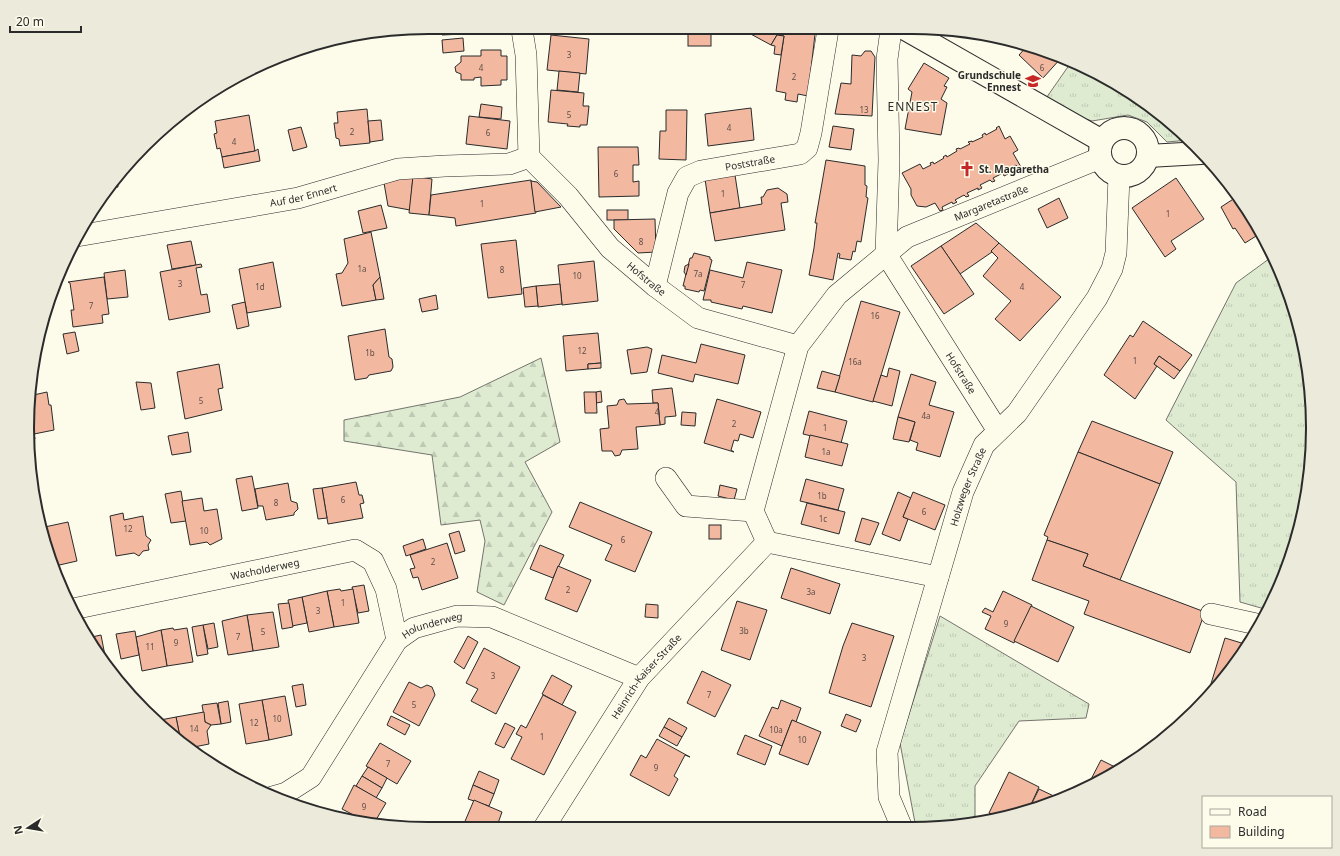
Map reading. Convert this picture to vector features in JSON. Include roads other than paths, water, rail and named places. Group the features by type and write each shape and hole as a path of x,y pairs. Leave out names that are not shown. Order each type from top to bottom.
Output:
{"street":[{"path":"523,34 526,55 529,157"},
{"name":"Poststraße","path":"655,286 678,193 687,177 700,171 793,156 800,154 807,148 811,133 827,34"},
{"path":"890,34 887,59 889,160 886,254 837,295 798,346 753,511 767,542 938,577"},
{"path":"914,34 1101,149 1107,170 1119,176 1132,175 1143,168 1148,156 1145,139 1132,128 1114,129 1101,149"},
{"name":"Margaretastraße","path":"886,254 907,237 1101,149"},
{"path":"1148,156 1195,153"},
{"name":"Auf der Ennert","path":"85,235 298,198 398,170 445,166 509,164 529,157"},
{"name":"Hofstraße","path":"529,157 568,196 610,248 655,286 698,318 798,346"},
{"name":"Holzweger Straße","path":"899,822 889,797 887,752 963,492 984,445 1022,406 1097,298 1112,269 1116,253 1119,176"},
{"name":"Hofstraße","path":"886,254 998,431"},
{"path":"666,478 686,506 753,511"},
{"name":"Heinrich-Kaiser-Straße","path":"548,822 639,678 767,542"},
{"name":"Wacholderweg","path":"78,608 355,550 373,561 380,575 386,589 397,640"},
{"path":"1211,614 1254,623"},
{"name":"Holunderweg","path":"282,794 311,777 397,640 414,628 457,616 492,617 639,678"}],"place":[{"name":"Grundschule Ennest","path":"1033,81"},
{"name":"St. Magaretha","path":"967,169"}],"district":[{"name":"ENNEST","path":"913,106"}]}
